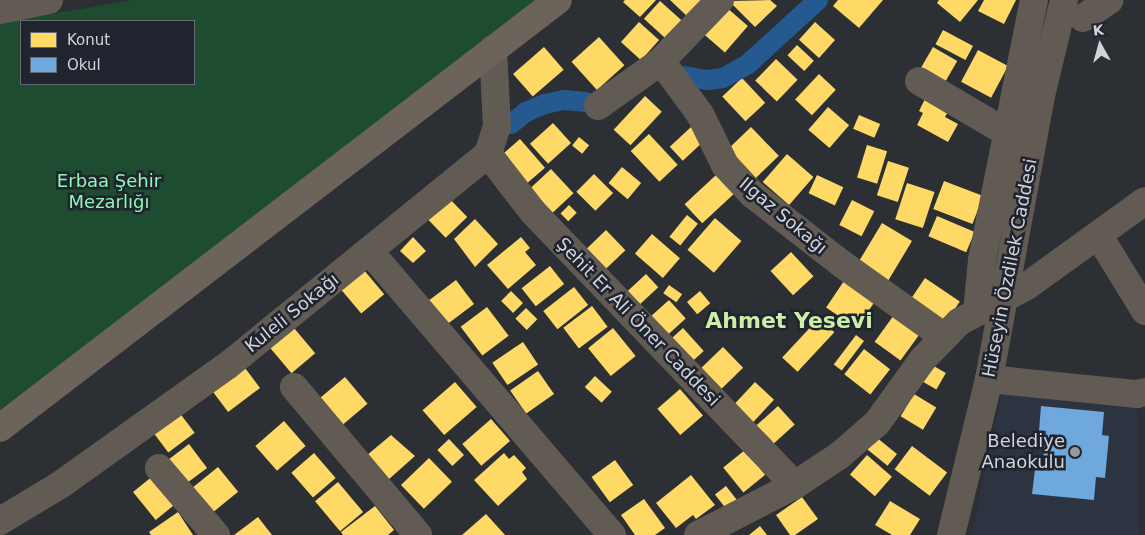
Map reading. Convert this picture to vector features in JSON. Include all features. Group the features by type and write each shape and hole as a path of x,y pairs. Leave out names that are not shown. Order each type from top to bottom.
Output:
{"main road":[{"path":"0,428 558,0"}],"street":[{"path":"0,10 48,0"},
{"path":"598,106 661,61 720,0"},
{"name":"Hüseyin Özdilek Caddesi","path":"977,312 982,260 1009,134 1034,0"},
{"name":"Hüseyin Özdilek Caddesi","path":"951,535 989,379 1040,100 1064,0"},
{"path":"1083,18 1110,0"},
{"path":"488,154 497,126 493,49"},
{"name":"Ilgaz Sokağı","path":"661,61 700,114 725,165 752,194 842,264 943,336"},
{"path":"919,81 1009,134"},
{"name":"Şehit Er Ali Öner Caddesi","path":"488,154 533,212 795,485"},
{"name":"Kuleli Sokağı","path":"0,521 60,485 227,366 488,154"},
{"path":"698,535 795,485 840,455 877,423 943,336 977,312 1003,300 1099,236 1145,201"},
{"path":"1099,236 1145,311"},
{"path":"377,260 612,535"},
{"path":"989,379 1138,394 1145,392"},
{"path":"294,387 418,535"},
{"path":"159,468 216,535"}],"shaded area":[{"path":"1002,393 1137,403 1139,535 971,535"}],"green space":[{"name":"Erbaa Şehir Mezarlığı","path":"133,0 545,0 0,410 0,23"}],"building: Konut":[{"path":"625,0 656,0 640,17 623,2"},
{"path":"670,0 707,0 689,18"},
{"path":"770,0 777,6 755,27 729,1"},
{"path":"838,0 883,0 859,28 833,6"},
{"path":"939,0 978,0 960,22 937,3"},
{"path":"984,0 1016,0 1004,24 978,11"},
{"path":"660,1 682,21 666,39 644,19"},
{"path":"726,7 748,26 725,52 703,33"},
{"path":"639,22 659,40 641,60 621,42"},
{"path":"815,22 835,40 819,58 799,40"},
{"path":"943,30 973,46 966,60 935,44"},
{"path":"599,37 624,65 597,90 572,62"},
{"path":"797,45 814,61 804,71 787,55"},
{"path":"544,47 564,70 533,97 513,74"},
{"path":"933,47 957,61 944,84 920,70"},
{"path":"978,50 1008,66 991,98 961,82"},
{"path":"776,59 798,80 777,101 755,81"},
{"path":"819,74 836,90 812,115 795,100"},
{"path":"742,78 765,103 745,121 722,96"},
{"path":"645,96 662,112 630,145 614,130"},
{"path":"926,97 949,110 945,117 958,124 948,142 917,125 923,113 919,111"},
{"path":"828,107 849,125 829,148 808,130"},
{"path":"859,115 880,124 874,138 853,129"},
{"path":"553,123 571,143 548,164 530,144"},
{"path":"691,127 704,141 683,161 670,147"},
{"path":"751,127 779,156 754,179 727,151"},
{"path":"649,134 678,165 659,182 631,151"},
{"path":"579,137 589,145 582,154 572,146"},
{"path":"520,139 545,168 523,187 498,158"},
{"path":"867,145 887,151 877,184 857,178"},
{"path":"787,154 813,177 789,205 763,182"},
{"path":"888,161 909,168 898,202 877,195"},
{"path":"622,167 641,183 628,199 609,183"},
{"path":"551,169 574,193 549,216 527,192"},
{"path":"594,174 613,193 595,211 576,192"},
{"path":"716,175 734,194 702,223 685,204"},
{"path":"817,175 843,187 835,205 809,193"},
{"path":"944,181 983,196 972,224 933,209"},
{"path":"907,183 935,192 923,228 895,219"},
{"path":"445,194 467,217 446,238 423,215"},
{"path":"852,200 874,211 862,236 839,225"},
{"path":"569,205 577,213 568,221 561,213"},
{"path":"687,215 698,224 680,246 669,237"},
{"path":"937,216 975,232 966,252 928,236"},
{"path":"715,218 741,241 714,273 687,250"},
{"path":"475,219 498,244 475,267 454,239"},
{"path":"882,223 912,241 888,281 858,263"},
{"path":"606,230 625,250 602,272 583,252"},
{"path":"652,234 680,258 663,278 635,254"},
{"path":"413,237 426,251 413,263 400,251"},
{"path":"521,237 530,248 525,252 536,265 508,289 487,265"},
{"path":"791,252 814,276 793,295 771,271"},
{"path":"550,266 564,284 536,306 522,288"},
{"path":"363,269 384,294 361,314 340,288"},
{"path":"646,274 658,287 640,304 628,291"},
{"path":"925,278 960,301 944,325 909,301"},
{"path":"456,280 474,304 445,326 426,302"},
{"path":"844,281 875,302 857,328 826,308"},
{"path":"669,285 682,294 676,302 663,293"},
{"path":"574,287 588,305 557,329 543,311"},
{"path":"511,291 523,303 513,313 501,301"},
{"path":"700,291 710,303 697,314 687,302"},
{"path":"669,300 686,319 663,339 647,320"},
{"path":"592,306 608,327 579,348 563,328"},
{"path":"487,307 509,336 482,356 461,327"},
{"path":"526,308 537,319 527,330 515,319"},
{"path":"894,315 920,334 900,361 875,342"},
{"path":"819,318 834,332 798,372 782,357"},
{"path":"294,328 315,353 291,373 270,348"},
{"path":"613,328 636,356 611,376 588,348"},
{"path":"683,328 704,351 687,366 666,343"},
{"path":"856,335 864,341 842,371 834,365"},
{"path":"523,342 538,364 507,385 492,363"},
{"path":"723,347 743,368 722,389 701,368"},
{"path":"864,349 890,369 870,395 844,374"},
{"path":"932,365 946,373 936,389 922,381"},
{"path":"245,368 260,388 228,412 213,392"},
{"path":"538,371 554,394 526,413 510,391"},
{"path":"595,376 612,392 602,403 585,387"},
{"path":"345,377 367,404 343,424 320,398"},
{"path":"455,382 477,407 444,435 423,410"},
{"path":"755,382 774,400 753,422 734,405"},
{"path":"680,389 703,415 680,435 657,409"},
{"path":"914,394 936,407 923,430 901,416"},
{"path":"778,406 795,425 772,445 756,426"},
{"path":"179,412 195,433 168,453 153,432"},
{"path":"491,419 510,441 481,466 462,444"},
{"path":"284,421 306,446 277,471 255,446"},
{"path":"391,435 415,456 388,480 366,456"},
{"path":"876,437 897,454 888,466 867,449"},
{"path":"449,439 464,455 452,466 437,450"},
{"path":"189,444 207,468 186,484 168,460"},
{"path":"912,446 947,472 930,496 895,469"},
{"path":"745,450 765,475 743,492 723,468"},
{"path":"314,453 336,478 313,498 291,473"},
{"path":"504,453 509,459 514,455 526,468 522,472 527,479 498,506 474,480"},
{"path":"867,455 892,477 875,496 850,475"},
{"path":"429,458 452,482 424,509 401,485"},
{"path":"615,460 633,485 610,502 592,477"},
{"path":"218,467 238,492 211,514 191,489"},
{"path":"154,475 177,503 156,520 133,492"},
{"path":"691,475 715,505 696,519 693,515 676,528 656,503"},
{"path":"338,482 363,512 340,531 315,501"},
{"path":"726,486 737,500 726,509 715,495"},
{"path":"802,497 818,519 795,535 790,535 776,515"},
{"path":"644,499 665,528 655,535 635,535 621,515"},
{"path":"890,501 920,519 910,535 892,535 875,525"},
{"path":"375,506 394,530 388,535 343,535 341,532"},
{"path":"178,512 193,535 151,535 149,532"},
{"path":"486,514 505,535 462,535"},
{"path":"258,517 272,535 234,535"},
{"path":"760,526 767,535 749,535"}],"building: Okul":[{"name":"Belediye Anaokulu","path":"1041,406 1104,412 1102,435 1109,436 1105,478 1096,477 1094,500 1032,494 1035,469 1042,469 1046,431 1039,431"}],"waterway":[{"path":"684,76 707,80 723,78 748,64 818,0"},
{"path":"511,124 526,112 545,104 564,100 586,102"}],"place":[{"name":"Belediye Anaokulu","path":"1075,452"}],"district":[{"name":"Ahmet Yesevi","path":"789,321"}]}
